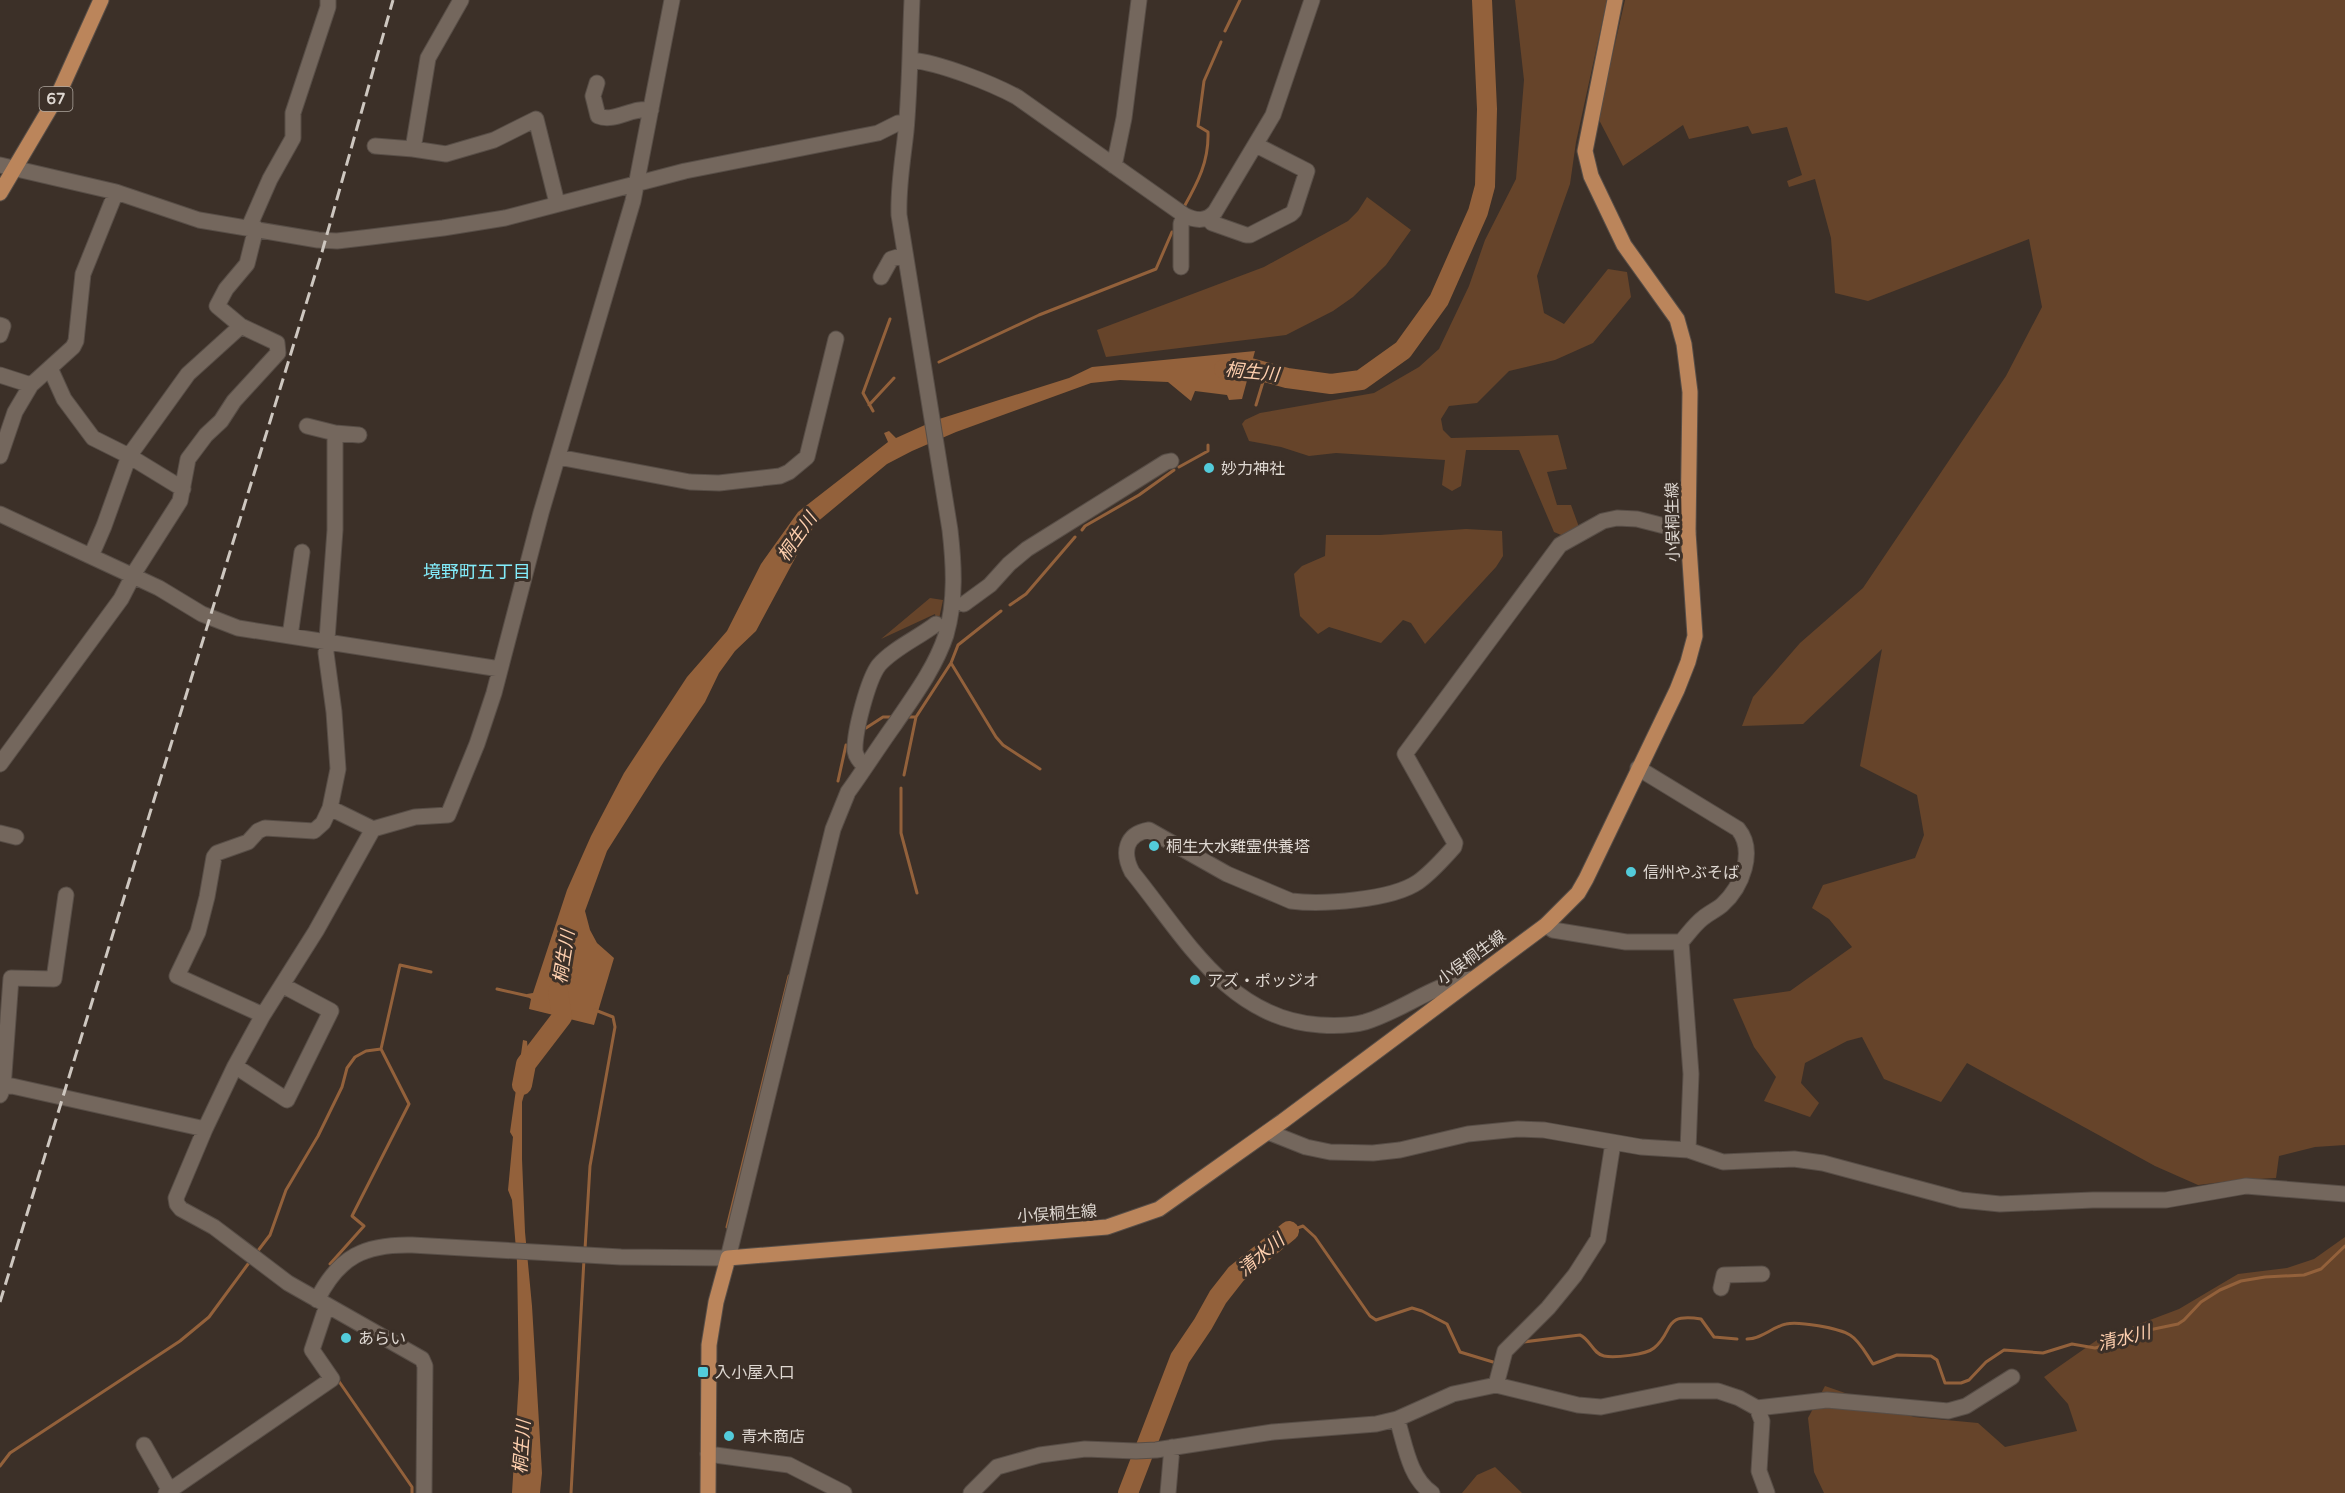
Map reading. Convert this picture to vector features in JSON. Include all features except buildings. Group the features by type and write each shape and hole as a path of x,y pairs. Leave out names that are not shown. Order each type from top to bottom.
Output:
{"main road":[{"name":"67","path":"0,193 8,166 69,75 101,0"},
{"name":"小俣桐生線","path":"728,1258 1107,1227 1159,1209 1268,1132 1470,979 1546,925 1578,893 1677,690 1695,636 1688,532 1690,392 1684,344 1677,319 1624,244 1591,176 1586,151 1616,0"},
{"path":"708,1493 709,1345 716,1302 728,1258"}],"street":[{"path":"0,764 121,599 133,575 173,513 183,489 188,459 234,401 278,353 277,343 241,326 216,306 226,289 247,264 253,228 270,179 293,138 293,113 328,7 328,0"},
{"path":"413,149 428,58 461,0"},
{"path":"330,808 373,829 415,816 448,815 477,744 500,669 558,457 612,277 637,184 672,0"},
{"path":"144,1445 169,1492 332,1379 312,1350 322,1303 332,1274 339,1266 374,1248 397,1245 615,1256 728,1258 833,829 848,792 920,687 939,653 949,623 954,577 950,530 899,215 898,192 911,60 912,0"},
{"path":"1114,166 1124,118 1139,0"},
{"path":"911,60 995,85 1184,215 1193,219 1208,218 1215,212 1272,115 1312,0"},
{"path":"597,83 593,96 598,116 608,118 644,109 651,110"},
{"path":"375,146 446,154 494,140 536,119 557,203"},
{"path":"8,166 116,192 199,220 318,240 337,241 505,218 685,171 878,134 898,123 906,123"},
{"path":"1208,218 1212,223 1246,235 1294,211 1307,171 1256,145"},
{"path":"0,456 15,412 31,385 73,347 76,340 83,274 116,192"},
{"path":"1181,267 1181,224 1184,215"},
{"path":"881,277 891,259 904,255"},
{"path":"0,325 3,326 0,335"},
{"path":"90,556 104,526 129,456 188,374 241,326"},
{"path":"558,457 690,482 719,483 780,476 807,458 836,339"},
{"path":"50,368 64,399 93,438 129,456 183,489"},
{"path":"0,375 31,385"},
{"path":"307,426 335,433 359,435"},
{"path":"263,1015 177,976 198,932 214,857 218,853 248,842 258,831 265,828 314,831 323,823 330,808 338,761 326,642 335,530 335,433"},
{"path":"964,604 990,585 1009,564 1027,549 1157,468 1171,462"},
{"path":"0,514 133,575 167,592 202,614 238,628 500,669"},
{"path":"1470,979 1443,986 1392,1012 1358,1024 1338,1026 1312,1024 1289,1020 1270,1013 1247,1002 1217,977 1132,872 1125,855 1126,850 1135,835 1149,830 1227,874 1291,901 1318,903 1368,897 1396,892 1417,883 1434,869 1455,843 1405,754 1560,545 1603,521 1617,518 1637,519 1688,532"},
{"path":"290,636 303,552"},
{"path":"865,766 859,761 855,749 874,673 891,655 936,624"},
{"path":"1638,768 1738,829 1745,839 1746,861 1733,891 1724,903 1702,918 1681,942 1691,1074 1688,1150"},
{"path":"373,829 316,931 263,1015 235,1066 205,1129 176,1201 182,1209 228,1237 288,1282 420,1356 424,1362 424,1493"},
{"path":"0,833 16,837"},
{"path":"66,895 54,979 10,978 1,1090 12,1086 205,1129"},
{"path":"1546,925 1553,930 1626,942 1681,942"},
{"path":"235,1066 287,1100 331,1011 282,985"},
{"path":"1268,1132 1306,1147 1330,1152 1385,1153 1468,1134 1518,1129 1544,1130 1613,1143 1688,1150 1723,1162 1794,1159 1823,1163 1961,1200 2000,1204 2166,1200 2246,1186 2345,1194"},
{"path":"1496,1385 1505,1351 1548,1308 1575,1275 1598,1239 1613,1143"},
{"path":"1721,1288 1724,1275 1762,1274"},
{"path":"971,1493 997,1467 1040,1455 1085,1449 1156,1450 1273,1432 1376,1424 1397,1419 1453,1394 1496,1385 1578,1405 1601,1407 1678,1391 1718,1391 1739,1398 1757,1408 1827,1400 1882,1407 1948,1411 1966,1406 2012,1377"},
{"path":"1757,1408 1762,1421 1759,1471 1767,1493"},
{"path":"1397,1419 1416,1478 1432,1493"},
{"path":"1168,1493 1172,1447"},
{"path":"708,1454 789,1465 844,1493"}],"shaded area":[{"path":"1515,0 1607,0 1576,142 1570,184 1537,276 1544,313 1564,324 1608,269 1627,272 1631,297 1593,343 1555,360 1509,371 1477,403 1449,406 1441,419 1443,430 1451,438 1558,435 1567,469 1547,472 1557,505 1571,505 1579,527 1566,537 1554,532 1519,450 1466,450 1461,486 1452,491 1442,485 1445,460 1336,453 1309,456 1281,447 1249,441 1242,424 1245,420 1260,413 1374,393 1419,367 1439,349 1469,286 1485,240 1516,179 1524,80"},
{"path":"1625,0 2345,0 2345,1145 2315,1147 2279,1156 2276,1178 2198,1185 2155,1166 1967,1063 1941,1102 1884,1079 1862,1037 1847,1041 1805,1063 1801,1083 1819,1103 1810,1117 1764,1101 1776,1077 1754,1047 1733,999 1790,991 1852,947 1829,919 1812,908 1823,885 1915,858 1924,835 1917,795 1860,766 1882,649 1803,724 1742,726 1753,697 1800,643 1863,588 2006,376 2042,307 2029,239 1868,301 1835,293 1831,238 1815,179 1789,187 1787,181 1802,175 1787,127 1752,134 1748,126 1689,139 1683,125 1623,166 1598,118"},
{"path":"1367,197 1411,230 1386,265 1353,297 1333,311 1286,335 1106,357 1097,330 1264,267 1348,221"},
{"path":"1466,529 1502,531 1503,556 1496,567 1425,644 1411,623 1403,620 1381,643 1329,627 1318,634 1300,616 1294,574 1302,566 1325,556 1326,535 1380,535"},
{"path":"930,598 943,600 937,628 935,614 881,639"},
{"path":"2345,1237 2345,1493 1824,1493 1814,1472 1808,1418 1825,1386 1914,1417 1978,1423 2005,1447 2077,1431 2068,1404 2044,1377 2097,1340 2179,1309 2238,1274 2287,1268 2314,1259"},
{"path":"1495,1467 1522,1493 1462,1493 1477,1475"}],"water":[{"path":"1255,351 1242,399 1229,400 1227,395 1195,391 1191,401 1168,382 1120,380 1091,383 956,432 912,451 887,464 816,523 756,631 735,651 719,673 705,702 607,851 585,911 590,930 597,943 614,958 594,1025 529,1009 531,999 526,996 533,993 567,890 591,836 624,773 687,677 727,631 761,564 798,512 888,442 884,433 889,431 896,438 936,420 1069,378 1092,367"},
{"path":"523,1040 527,1041 530,1074 522,1102 522,1159 542,1473 540,1493 512,1493 519,1379 517,1262 512,1200 508,1190 513,1137 510,1132"}],"waterway":[{"path":"1225,31 1240,0"},
{"name":"桐生川","path":"1224,369 1250,368 1287,378 1331,384 1361,380 1403,350 1439,300 1478,212 1485,186 1487,109 1482,0"},
{"path":"1184,207 1205,162 1208,132 1198,126 1204,81 1221,42"},
{"path":"939,362 1039,315 1156,269 1172,232"},
{"path":"873,411 863,393 890,319"},
{"path":"1256,405 1266,372"},
{"path":"869,405 894,378"},
{"path":"1179,467 1208,451 1208,445"},
{"path":"1082,530 1085,526 1139,495 1174,470"},
{"path":"1010,605 1026,594 1075,537"},
{"path":"907,717 916,717 951,663 958,645 1001,611"},
{"path":"951,663 996,737 1003,745 1040,769"},
{"path":"866,728 883,717 895,717"},
{"path":"904,775 916,717"},
{"path":"838,781 846,745"},
{"path":"901,788 901,833 917,893"},
{"path":"330,1264 364,1226 352,1216 409,1104 381,1049 400,965 431,972"},
{"path":"727,1227 789,976"},
{"path":"497,989 528,996"},
{"name":"桐生川","path":"522,1085 526,1064 562,1017 558,992"},
{"path":"585,1249 590,1166 615,1027 613,1017 595,1010"},
{"name":"桐生川","path":"257,1252 270,1235 286,1190 318,1136 342,1087 347,1068 355,1057 366,1051 381,1049"},
{"name":"清水川","path":"1289,1231 1303,1226 1315,1237 1370,1316 1376,1320 1412,1308 1422,1311 1447,1324 1460,1352 1493,1362"},
{"name":"清水川","path":"1128,1493 1180,1358 1218,1297 1236,1274 1289,1231"},
{"name":"清水川","path":"1747,1339 1786,1324 1809,1324 1845,1332 1860,1344 1873,1364 1897,1355 1931,1356 1937,1360 1945,1383 1961,1383 1969,1380 1986,1362 2004,1350 2043,1353 2072,1344 2095,1348 2149,1330 2178,1324 2201,1302 2220,1290 2241,1281 2304,1275 2321,1269 2345,1246"},
{"path":"571,1493 584,1259"},
{"name":"桐生川","path":"0,1466 10,1453 180,1341 209,1317 251,1260"},
{"name":"清水川","path":"1523,1342 1580,1335 1600,1355 1609,1357 1630,1355 1654,1348 1674,1321 1688,1318 1701,1319 1714,1337 1737,1339"},
{"path":"338,1380 412,1487 412,1493"}],"railway":[{"path":"0,1302 322,252 393,0"}],"place":[{"name":"妙力神社","path":"1209,468"},
{"name":"桐生大水難霊供養塔","path":"1154,846"},
{"name":"信州やぶそば","path":"1631,872"},
{"name":"アズ・ポッジオ","path":"1195,980"},
{"name":"あらい","path":"346,1338"},
{"name":"入小屋入口","path":"703,1372"},
{"name":"青木商店","path":"729,1436"}],"district":[{"name":"境野町五丁目","path":"477,572"}]}
